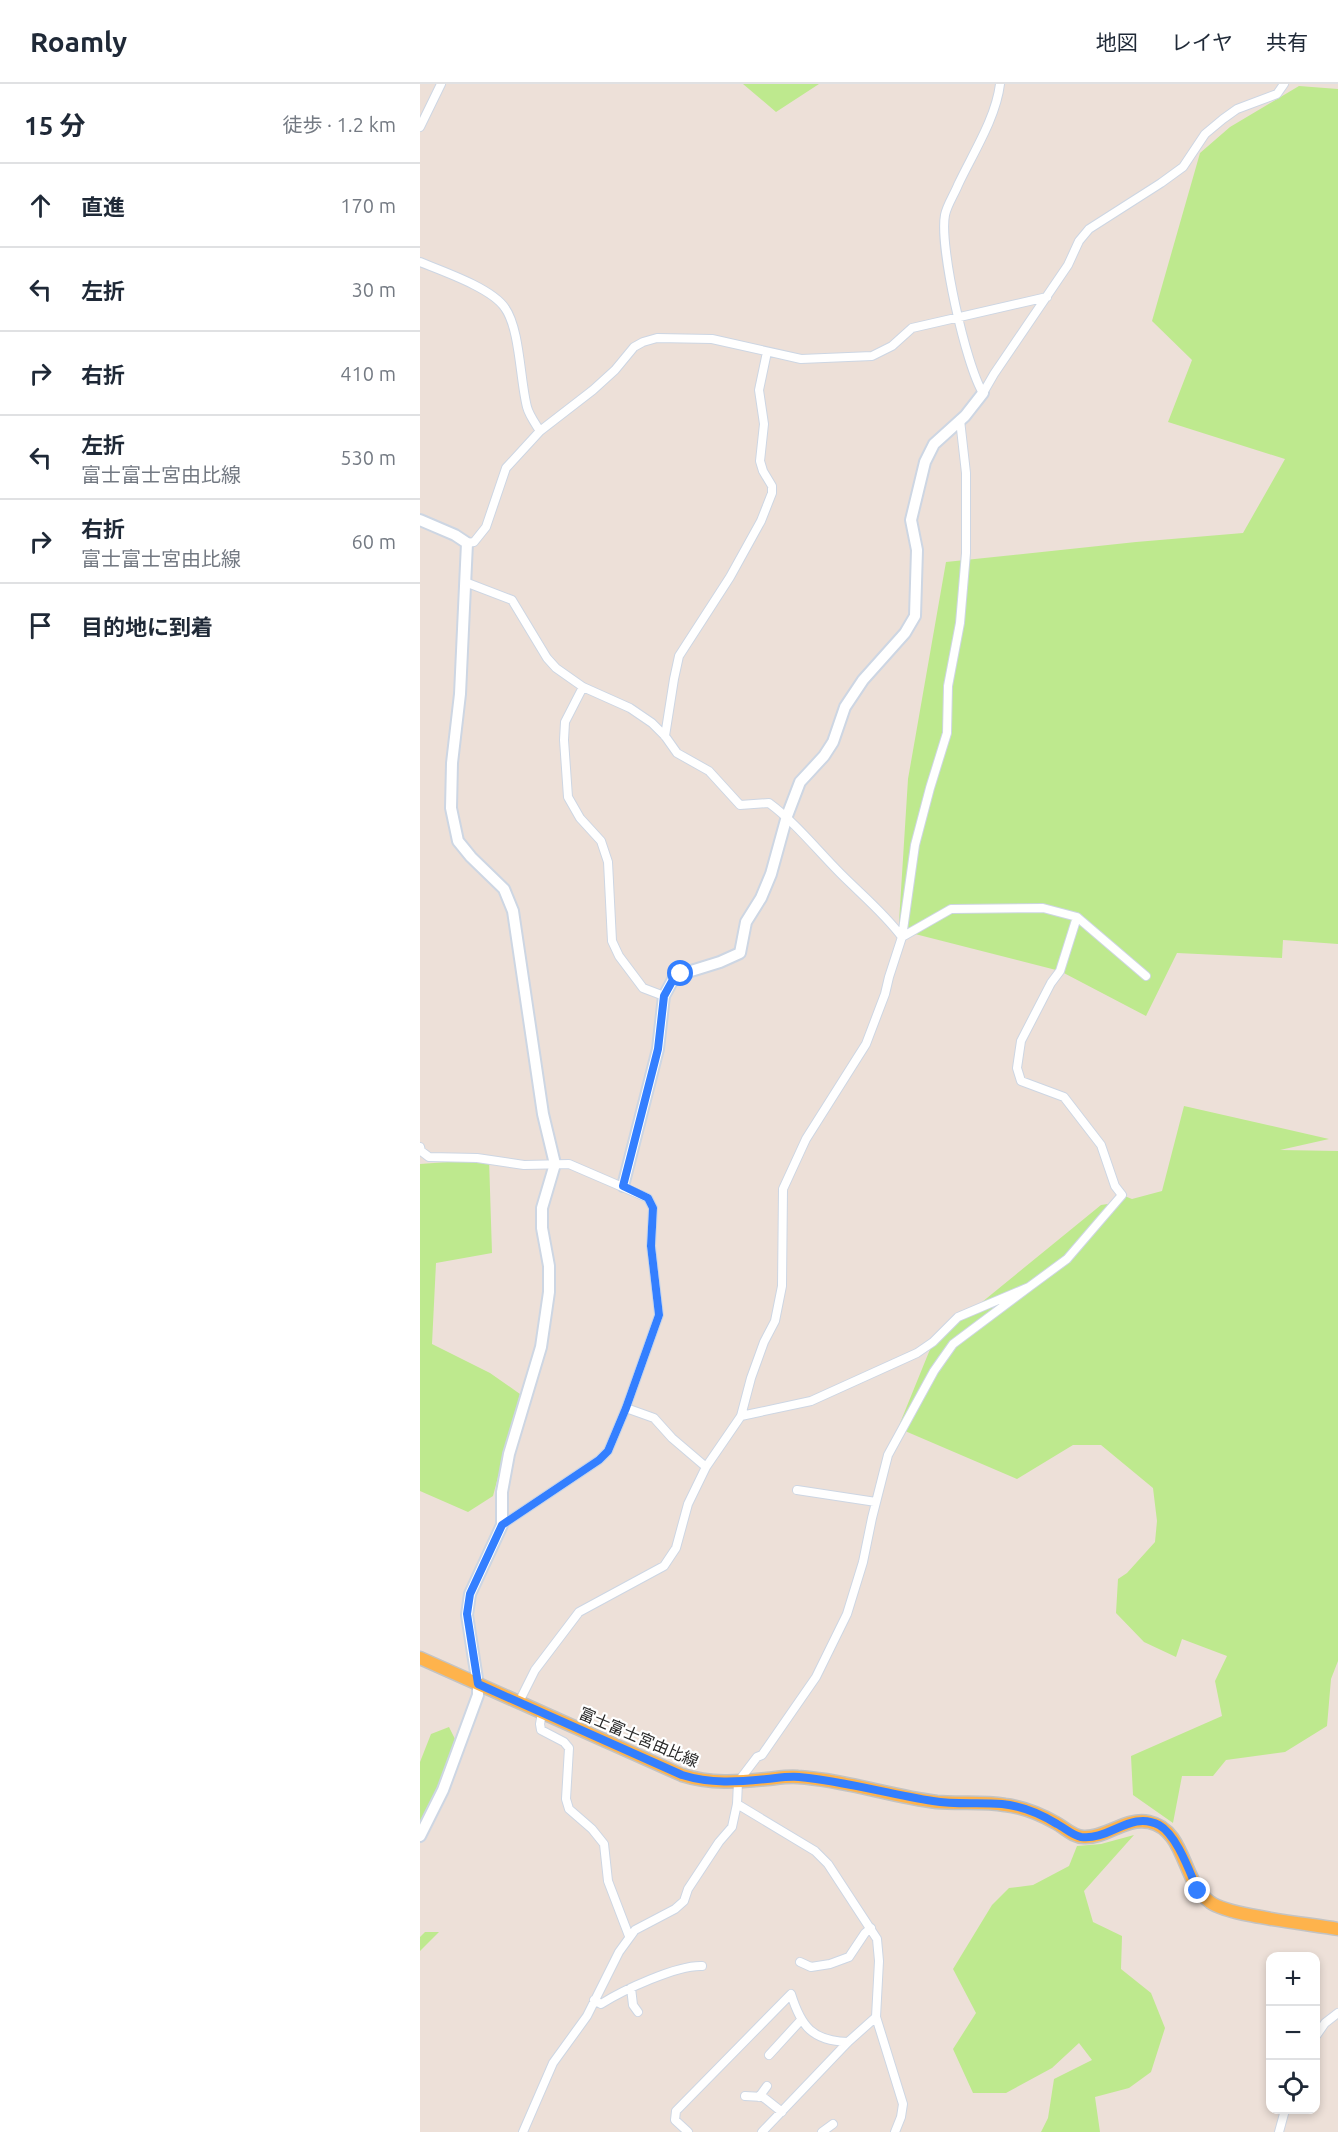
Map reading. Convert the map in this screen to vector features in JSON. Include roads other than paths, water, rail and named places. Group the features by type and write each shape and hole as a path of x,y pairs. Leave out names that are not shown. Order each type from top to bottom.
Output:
{"main road":[{"name":"富士富士宮由比線","path":"420,1658 682,1775 710,1783 796,1776 839,1782 937,1802 1003,1804 1038,1814 1074,1835 1082,1837 1097,1836 1128,1822 1151,1822 1160,1826 1173,1839 1198,1891 1209,1902 1218,1907 1338,1929"}],"street":[{"path":"420,127 441,84"},
{"path":"983,393 972,369 958,317 944,236 945,214 987,125 1000,84"},
{"path":"623,1186 658,1049 664,996 675,976 720,962 740,953 746,922 761,898 771,874 800,782 824,756 833,742 844,707 863,680 905,633 915,616 917,550 911,520 925,462 934,444 960,420 983,393 1068,265 1078,241 1089,230 1183,167 1205,134 1223,118 1237,109 1277,94 1284,84"},
{"path":"420,262 468,282 492,296 505,307 512,324 527,409 540,431"},
{"path":"420,520 455,535 467,543 474,542 486,527 506,468 540,431 593,390 615,370 634,347 643,342 657,338 712,339 801,359 872,356 892,346 912,328 1047,297"},
{"path":"665,736 679,656 730,577 761,521 772,493 772,486 760,461 764,424 759,390 767,352"},
{"path":"519,1702 536,1670 579,1612 664,1566 676,1548 688,1504 706,1467 741,1416 751,1378 764,1342 775,1321 782,1286 783,1188 806,1139 866,1044 885,994 902,937 915,845 947,733 948,686 960,623 966,553 966,474 960,420"},
{"path":"420,1836 451,1772 478,1695 467,1614 470,1594 502,1525 502,1492 509,1454 541,1347 549,1283 549,1266 542,1228 542,1208 555,1164 543,1114 513,911 504,889 471,857 458,840 451,808 452,763 460,694 467,543"},
{"path":"465,582 512,600 556,668 583,687 630,708 652,723 677,753 709,771 740,805 769,803 788,816 840,873 888,918 902,937"},
{"path":"583,687 565,722 568,797 580,818 601,841 608,862 612,941 619,956 643,987 664,996"},
{"path":"902,937 951,909 1043,908 1077,917 1146,976"},
{"path":"523,2132 553,2063 587,2016 629,1936 635,1930 684,1902 688,1889 719,1842 732,1827 737,1804 738,1782 757,1757 762,1755 816,1677 842,1625 863,1562 888,1455 934,1371 954,1344 977,1324 1066,1259 1122,1195 1115,1186 1101,1145 1064,1097 1021,1081 1017,1068 1021,1041 1060,970 1077,917"},
{"path":"420,1147 421,1151 429,1157 477,1158 524,1165 569,1164 648,1198 653,1208 651,1246 659,1315 608,1451 599,1460 502,1525"},
{"path":"741,1416 811,1401 917,1353 933,1342 958,1317 1029,1287"},
{"path":"626,1408 654,1418 672,1438 706,1467"},
{"path":"796,1490 876,1502"},
{"path":"542,1713 541,1730 564,1742 569,1748 566,1799 569,1809 592,1829 604,1844 608,1881 629,1936"},
{"path":"737,1804 815,1851 828,1864 871,1928 879,1946 876,2017 903,2104 902,2117 895,2132"},
{"path":"800,1962 811,1967 830,1964 849,1957 871,1928"},
{"path":"594,2000 601,2004 631,1988 693,1966 702,1966"},
{"path":"631,1988 633,2005 638,2012"},
{"path":"688,2132 675,2120 676,2111 791,1994 797,2014 815,2036 848,2042"},
{"path":"1320,2031 1338,2013"},
{"path":"762,2132 848,2042 876,2017"},
{"path":"769,2055 801,2020"},
{"path":"759,2097 767,2086"},
{"path":"746,2096 763,2097 782,2112"},
{"path":"1280,2132 1284,2114"},
{"path":"822,2132 833,2124"}]}
